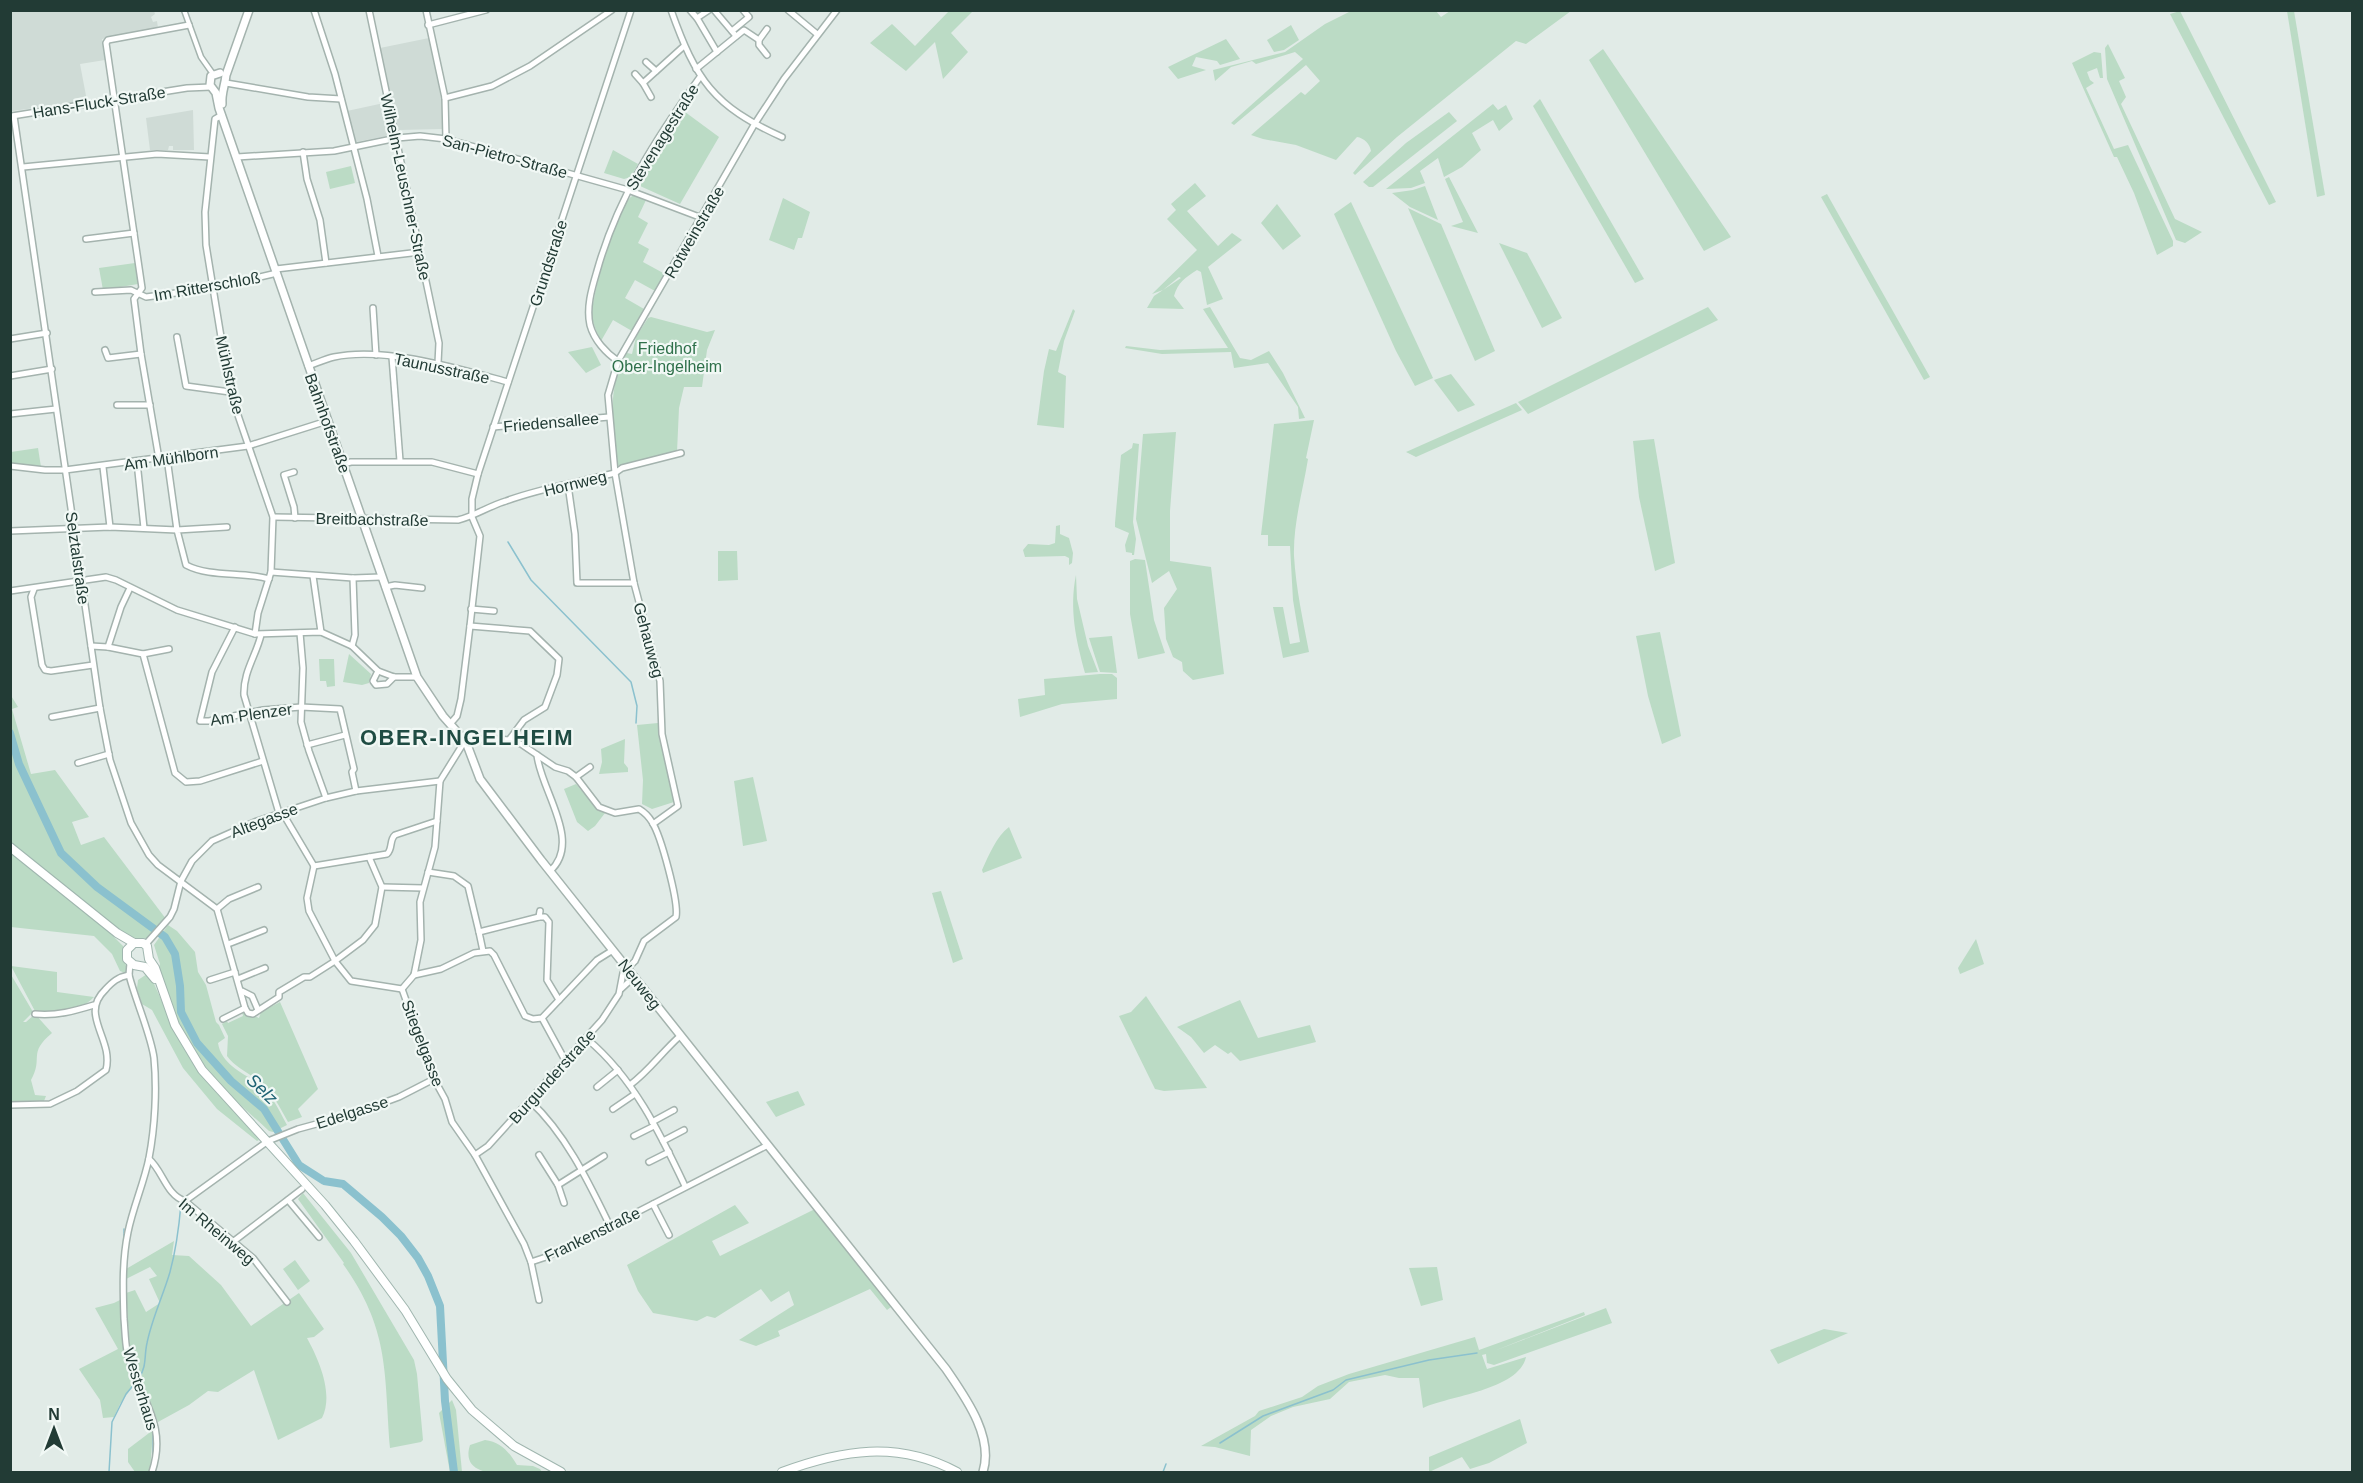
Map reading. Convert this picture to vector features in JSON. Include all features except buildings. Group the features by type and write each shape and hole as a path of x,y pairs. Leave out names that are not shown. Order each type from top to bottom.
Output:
{"main road":[{"path":"10,847 131,945 145,945 165,1000"},
{"path":"131,945 126,955 136,964 150,971 179,1034 196,1061 354,1241 393,1293 447,1379 480,1419 525,1454 561,1472"},
{"path":"136,964 149,959"},
{"path":"782,1473 830,1456 872,1451 917,1457 957,1473"}],"street":[{"path":"184,10 201,57 217,81 308,97 341,99"},
{"path":"217,81 234,56 249,10"},
{"path":"314,10 327,42 367,199 378,256"},
{"name":"Wilhelm-Leuschner-Straße","path":"369,10 439,343 438,363"},
{"path":"426,10 445,98 446,138"},
{"path":"428,25 486,10"},
{"path":"445,98 496,84 530,66 612,10"},
{"name":"Grundstraße","path":"471,517 472,499 478,474 631,10"},
{"path":"671,10 684,46 700,77 722,102 754,125 782,138"},
{"path":"690,10 717,52"},
{"path":"697,18 709,10"},
{"path":"714,10 736,36"},
{"path":"732,31 749,17 743,10"},
{"path":"788,10 817,34"},
{"name":"Rotweinstraße","path":"615,473 608,395 618,361 754,125 784,79 837,10"},
{"path":"159,459 134,299 142,288 106,41 189,26"},
{"path":"767,29 759,40 759,45 767,54"},
{"path":"696,69 744,30 759,40"},
{"path":"643,83 684,46"},
{"path":"646,62 656,71"},
{"path":"635,74 651,97"},
{"name":"Stevenagestraße","path":"618,361 606,351 592,332 589,305 609,231 628,190 666,125 700,77"},
{"name":"Hans-Fluck-Straße","path":"12,116 187,88 217,81"},
{"name":"Bahnhofstraße","path":"217,81 222,115 417,677 450,724 466,742"},
{"name":"Mühlstraße","path":"222,115 215,119 210,157 205,212 206,245 230,392 273,517 271,572 258,613 258,634 244,684 248,713 280,813 314,866"},
{"name":"Selztalstraße","path":"12,116 47,333 93,665 109,754 131,823 149,855 167,873 217,909"},
{"name":"San-Pietro-Straße","path":"237,157 354,149 397,138 420,136 446,138 628,190 702,218"},
{"path":"303,152 307,179 320,220 326,264"},
{"path":"22,167 157,154 210,157"},
{"path":"86,239 134,233"},
{"name":"Im Ritterschloß","path":"95,292 131,290 146,297 213,288 276,271 420,252"},
{"name":"Taunusstraße","path":"373,308 376,355"},
{"path":"10,339 47,333"},
{"path":"177,337 186,386 230,392"},
{"path":"105,350 108,358 141,354"},
{"name":"Taunusstraße","path":"308,366 336,357 376,355 438,363 508,382"},
{"path":"392,357 400,462"},
{"path":"10,376 52,369"},
{"path":"117,405 150,405"},
{"path":"10,414 56,409"},
{"name":"Friedensallee","path":"493,427 609,417"},
{"name":"Am Mühlborn","path":"10,466 45,470 103,467 248,446 327,421"},
{"name":"Hornweg","path":"471,517 506,500 615,473 622,468 681,453"},
{"path":"166,458 177,530 186,566 224,574 253,574 269,579"},
{"path":"137,462 144,528"},
{"path":"343,464 351,462 432,462 478,474"},
{"path":"103,467 110,527"},
{"path":"294,472 284,475 295,518"},
{"name":"Gehauweg","path":"615,473 634,583 660,681 662,734 678,806 653,824"},
{"path":"568,485 575,534 577,582 634,583"},
{"name":"Breitbachstraße","path":"273,517 458,520 471,517"},
{"path":"450,724 458,716 461,699 480,536 471,517"},
{"path":"10,531 110,527 177,530 227,527"},
{"path":"271,572 353,578 381,577"},
{"path":"313,576 321,632"},
{"path":"10,591 106,577 177,610 258,634 321,632 351,646 378,670 394,677 417,677"},
{"path":"351,646 355,635 353,578"},
{"path":"385,587 395,585 422,588"},
{"path":"108,647 118,615 130,588"},
{"path":"34,589 31,597 45,670 93,665"},
{"path":"471,609 494,611"},
{"path":"470,626 530,631 559,659 557,675 545,707 524,720 509,740"},
{"name":"Am Plenzer","path":"235,627 212,672 200,721 301,707 340,709 345,735"},
{"path":"300,633 303,668 301,722 326,798"},
{"path":"91,646 143,654 169,649"},
{"path":"143,654 175,773 186,782 200,781 264,760"},
{"path":"378,670 373,681 376,685 387,684 394,677"},
{"path":"52,717 100,708"},
{"path":"517,729 521,744"},
{"path":"308,745 345,735 354,769 352,772 356,790"},
{"path":"466,742 486,738 509,740 521,744 555,767 568,771 576,777 598,807 615,813 639,809 653,824"},
{"name":"Stiegelgasse","path":"466,742 459,747 440,781 435,847 423,888 421,939 414,975 402,989 452,1122 475,1155 524,1244 531,1262 539,1300"},
{"name":"Neuweg","path":"466,742 480,779 550,871 958,1386 981,1431 986,1454"},
{"path":"78,763 109,754"},
{"path":"537,755 540,773 562,828 563,843 556,864 550,871"},
{"path":"576,777 590,767"},
{"name":"Altegasse","path":"145,945 174,909 181,881 192,861 212,841 280,813 356,790 440,781"},
{"path":"402,989 351,981 336,961 307,906 314,866 389,853 395,835 437,821"},
{"name":"Burgunderstraße","path":"621,989 622,976 635,961 644,941 676,917 676,902 670,877 653,824"},
{"path":"258,887 229,899 217,909 245,1008 248,1013 253,1014 279,997 279,992 336,961 363,940 375,925 382,887 369,857"},
{"path":"428,872 454,876 468,886 483,951"},
{"path":"382,887 423,888"},
{"path":"479,932 540,914 545,917 549,922 548,980 559,1000"},
{"path":"228,944 264,930"},
{"path":"414,975 453,965 483,951 490,951 525,1016 533,1019 542,1018 597,960 613,950"},
{"path":"10,1105 50,1104 101,1076 109,1061 94,1005 98,997 116,979 129,975 136,964"},
{"path":"238,979 265,968"},
{"path":"210,980 235,972"},
{"name":"Westerhaus","path":"129,975 154,1056 154,1094 149,1159 128,1233 123,1278 127,1352 155,1426 157,1444 152,1473"},
{"name":"Burgunderstraße","path":"475,1155 488,1146 587,1039 612,1007 621,989 634,976"},
{"path":"242,991 252,996 258,1010"},
{"path":"35,1014 65,1013 94,1005"},
{"path":"223,1019 245,1008"},
{"path":"542,1018 566,1062"},
{"path":"630,1085 646,1072 665,1049 680,1036"},
{"path":"587,1039 606,1055 630,1085 669,1152 685,1186"},
{"path":"597,1087 618,1070"},
{"name":"Edelgasse","path":"185,1201 268,1141 289,1132 353,1114 399,1097 434,1079"},
{"path":"613,1109 635,1094"},
{"path":"530,1101 543,1113 582,1172 610,1226"},
{"path":"634,1136 674,1110"},
{"path":"663,1141 684,1130"},
{"name":"Frankenstraße","path":"531,1262 610,1226 768,1145"},
{"path":"649,1162 669,1152"},
{"path":"539,1155 558,1185 564,1203"},
{"path":"558,1185 582,1172 604,1156"},
{"name":"Im Rheinweg","path":"149,1159 157,1166 171,1192 253,1258 286,1302"},
{"path":"234,1241 302,1189"},
{"path":"288,1200 319,1237"},
{"name":"Frankenstraße","path":"653,1204 669,1235"},
{"path":"978,1473 986,1454"},
{"path":"983,1473 986,1454"}],"shaded area":[{"path":"10,11 154,11 155,14 151,17 153,22 157,21 158,28 102,39 105,60 80,64 87,101 12,111"},
{"path":"429,38 443,108 443,129 399,130 380,48"},
{"path":"384,103 391,135 356,142 347,111"},
{"path":"193,110 194,150 173,150 173,146 169,146 168,150 150,150 146,118"}],"green space":[{"path":"949,11 977,11 972,12 951,33 968,52 943,79 935,42 906,71 870,43 892,24 915,46"},
{"path":"1351,11 1436,11 1441,17 1450,11 1571,11 1526,44 1516,41 1397,137 1355,175 1353,173 1371,151 1368,144 1360,138 1357,137 1336,160 1296,145 1251,135 1301,92 1305,95 1320,81 1306,65 1234,125 1231,123 1303,59 1295,52 1256,64 1252,61 1231,67 1215,81 1213,70 1285,52 1325,24"},
{"path":"2180,11 2276,202 2269,205 2170,14"},
{"path":"2287,11 2294,11 2325,195 2317,197"},
{"path":"1291,25 1299,40 1284,50 1274,52 1267,40"},
{"path":"1226,39 1240,59 1220,65 1217,61 1196,57 1192,66 1206,70 1178,79 1168,67"},
{"path":"2108,44 2125,78 2119,81 2126,97 2121,104 2175,219 2202,232 2185,243 2176,240 2107,79 2105,48"},
{"path":"1603,49 1731,237 1704,251 1589,60"},
{"path":"2094,52 2101,53 2103,78 2100,78 2097,68 2087,72 2094,83 2086,88 2114,149 2128,145 2173,241 2173,246 2157,255 2134,193 2117,157 2114,157 2072,63"},
{"path":"1540,99 1644,279 1635,283 1533,106"},
{"path":"1493,104 1498,110 1506,105 1513,119 1499,131 1493,120 1472,133 1481,150 1462,167 1444,177 1438,158 1420,171 1425,183 1411,188 1386,189"},
{"path":"681,109 719,137 680,204 638,183 658,143"},
{"path":"1449,112 1457,121 1373,187 1363,182 1406,143"},
{"path":"613,150 638,164 631,177 624,179 604,173"},
{"path":"351,166 355,183 330,189 326,172"},
{"path":"1449,177 1478,233 1451,226 1463,222 1445,179"},
{"path":"1195,183 1206,196 1187,211 1218,246 1232,233 1242,240 1208,267 1223,299 1207,305 1201,272 1197,270 1182,281 1174,296 1184,309 1147,308 1154,296 1163,290 1152,294 1197,250 1167,219 1176,210 1171,204"},
{"path":"1425,186 1438,220 1410,207 1392,193"},
{"path":"1827,194 1930,377 1924,380 1821,197"},
{"path":"634,195 646,200 638,217 648,223 638,243 649,249 643,262 665,274 655,291 635,280 625,298 644,309 632,331 613,320 601,341 592,315 596,289 613,230 627,201"},
{"path":"783,198 810,212 802,238 798,238 794,250 769,240"},
{"path":"1351,202 1433,378 1415,386 1396,351 1334,214"},
{"path":"1277,204 1301,236 1283,250 1261,223"},
{"path":"1408,208 1441,224 1495,351 1475,361"},
{"path":"1499,243 1527,253 1562,318 1542,328"},
{"path":"135,263 138,284 103,290 99,268"},
{"path":"1210,307 1240,358 1251,360 1269,351 1283,373 1305,418 1299,419 1298,407 1268,363 1234,368 1231,352 1162,354 1125,348 1126,346 1160,350 1228,348 1203,309"},
{"path":"1708,307 1718,320 1528,414 1518,402"},
{"path":"1073,309 1075,311 1064,341 1058,372 1066,376 1064,428 1037,425 1049,349 1056,351"},
{"name":"Friedhof Ober-Ingelheim","path":"651,317 707,332 715,330 707,350 702,387 684,387 679,408 677,452 616,466 612,408 616,380 627,353 632,354 636,337"},
{"path":"592,347 601,365 586,373 568,352"},
{"path":"1451,374 1475,405 1458,412 1434,380"},
{"path":"1516,403 1522,410 1416,457 1406,452"},
{"path":"1314,420 1306,458 1308,459 1294,544 1296,580 1309,652 1283,658 1273,607 1283,607 1290,644 1300,642 1293,600 1290,546 1268,546 1268,535 1261,535 1274,424"},
{"path":"1176,432 1170,511 1170,561 1211,567 1224,674 1193,680 1183,671 1182,662 1173,657 1166,639 1164,608 1177,589 1169,571 1152,583 1136,519 1143,434"},
{"path":"1654,439 1675,563 1655,571 1639,497 1633,441"},
{"path":"1133,443 1139,444 1133,522 1136,539 1134,555 1132,555 1126,552 1125,545 1129,533 1115,527 1115,523 1121,455 1132,448"},
{"path":"38,448 41,467 12,463 11,452"},
{"path":"1060,525 1060,534 1069,538 1073,553 1072,563 1069,565 1069,558 1065,556 1025,557 1023,550 1028,544 1055,543 1056,526"},
{"path":"718,551 737,551 738,580 718,581"},
{"path":"1145,560 1154,620 1165,653 1138,659 1130,614 1130,561"},
{"path":"1076,575 1077,599 1088,646 1098,672 1085,673 1079,649 1073,612"},
{"path":"1660,632 1681,736 1662,744 1648,696 1636,636"},
{"path":"1112,636 1117,673 1100,672 1089,638"},
{"path":"349,654 371,674 369,683 362,685 343,682"},
{"path":"319,659 334,659 335,686 327,687 326,681 320,681"},
{"path":"1112,674 1117,678 1117,699 1062,704 1020,717 1018,699 1045,695 1044,679"},
{"path":"10,694 18,707 12,709 31,774 55,770 89,817 72,822 81,845 104,837 166,919 147,938 137,939 125,934 11,843"},
{"path":"658,723 674,802 652,809 642,804 643,780 637,725"},
{"path":"625,739 624,763 628,772 599,774 602,762 601,749"},
{"path":"753,777 767,841 743,846 734,781"},
{"path":"576,784 596,808 605,813 588,831 577,822 564,789"},
{"path":"1009,827 1022,858 983,873 982,870 993,847"},
{"path":"10,851 107,930 123,946 127,970 125,973 120,971 112,954 94,936 11,927"},
{"path":"941,891 963,959 953,963 932,893"},
{"path":"168,925 177,931 195,952 198,972 206,985 216,1022 225,1038 218,1043 225,1059 267,1092 287,1125 273,1132 269,1131 218,1083 192,1050 173,1010 154,945"},
{"path":"1976,939 1984,964 1960,974 1958,968"},
{"path":"11,966 57,972 57,992 94,997 88,1003 74,1009 36,1013"},
{"path":"10,973 33,1012 23,1022 35,1014 52,1033 40,1046 35,1072 31,1080 35,1095 46,1096 44,1101 11,1103"},
{"path":"147,974 151,977 181,1044 192,1062 259,1140 257,1141 217,1109 183,1068 152,1010 142,1004 137,988 138,980"},
{"path":"1146,996 1207,1088 1164,1091 1155,1089 1119,1016 1131,1012"},
{"path":"1240,1000 1258,1038 1310,1025 1316,1042 1240,1061 1231,1052 1228,1054 1215,1045 1204,1053 1191,1037 1177,1027"},
{"path":"280,1002 318,1089 298,1109 302,1117 288,1122 267,1089 227,1056 228,1036 222,1024 243,1016 244,1011 259,1018 261,1012"},
{"path":"798,1091 805,1105 776,1117 766,1102"},
{"path":"303,1193 351,1253 414,1360 423,1440 421,1442 390,1448 385,1374 377,1331 369,1310 344,1263 298,1199"},
{"path":"735,1205 749,1223 712,1241 720,1256 815,1209 891,1307 887,1310 870,1289 778,1331 780,1336 756,1346 739,1340 794,1305 789,1291 771,1302 761,1289 715,1318 707,1316 697,1321 653,1313 638,1291 627,1265"},
{"path":"174,1241 172,1255 189,1256 221,1285 251,1326 299,1293 324,1329 314,1337 307,1338 324,1377 326,1398 322,1418 278,1440 254,1370 218,1392 208,1391 189,1405 158,1422 130,1351 126,1293 135,1290 146,1312 160,1303 149,1279 157,1276 150,1267 126,1279 126,1269"},
{"path":"295,1260 310,1281 298,1290 283,1269"},
{"path":"1437,1267 1443,1300 1421,1306 1409,1268"},
{"path":"122,1299 125,1349 135,1383 114,1417 103,1418 100,1400 79,1369 118,1349 95,1308"},
{"path":"1606,1308 1612,1323 1494,1365 1487,1363 1486,1354 1482,1355 1487,1369 1526,1357 1521,1368 1510,1377 1481,1390 1423,1408 1419,1378 1385,1375 1349,1382 1330,1399 1293,1407 1271,1416 1251,1430 1250,1456 1215,1447 1201,1446 1255,1416 1259,1411 1302,1397 1318,1386 1349,1374 1475,1337 1479,1350 1584,1312 1585,1315 1494,1351"},
{"path":"1824,1329 1848,1333 1778,1364 1770,1350"},
{"path":"452,1400 456,1410 462,1472 450,1472 439,1413"},
{"path":"1520,1419 1527,1443 1489,1463 1470,1469 1462,1457 1429,1472 1429,1457"},
{"path":"153,1430 150,1472 135,1472 128,1462 128,1449"},
{"path":"485,1440 504,1448 517,1465 533,1466 542,1472 506,1474 481,1471 473,1465 469,1457 470,1445"}],"waterway":[{"path":"508,542 531,580 631,682 637,706 636,723"},
{"name":"Selz","path":"10,733 19,764 61,853 97,887 165,937 175,954 181,1012 197,1043 231,1081 264,1109 299,1165 324,1181 343,1184 382,1217 418,1258 440,1306 445,1401 454,1472"},
{"path":"139,1378 142,1374 152,1325 172,1264 181,1204"},
{"path":"124,1234 124,1240"},
{"path":"121,1274 122,1258"},
{"path":"1220,1443 1263,1416 1333,1390 1346,1380 1429,1360 1477,1353"},
{"path":"109,1472 112,1422 126,1394 136,1382"},
{"path":"153,1432 153,1457"},
{"path":"1163,1472 1166,1464"}],"district":[{"name":"OBER-INGELHEIM","path":"467,737"}]}
